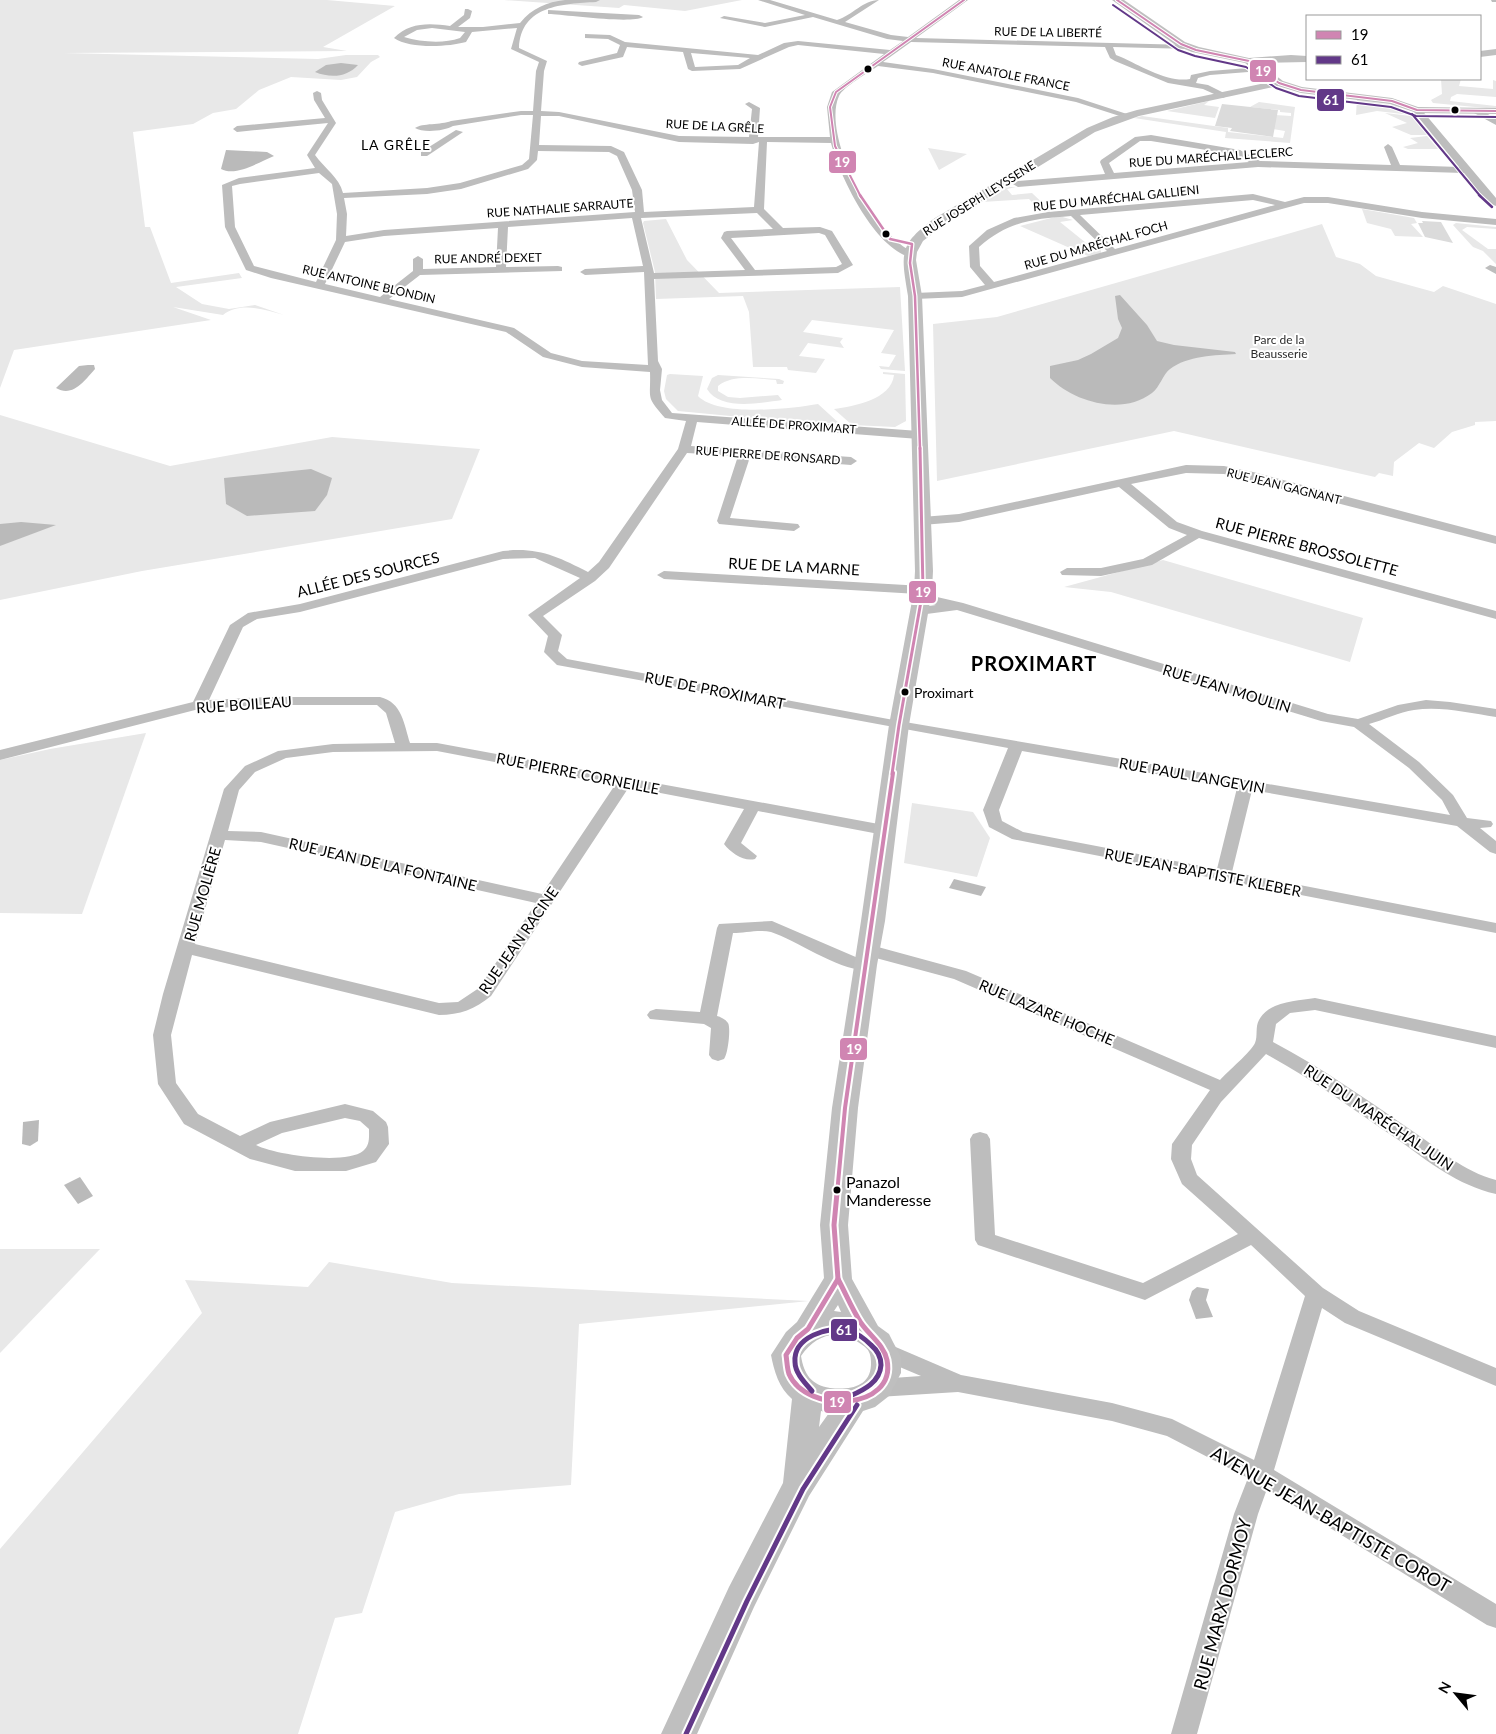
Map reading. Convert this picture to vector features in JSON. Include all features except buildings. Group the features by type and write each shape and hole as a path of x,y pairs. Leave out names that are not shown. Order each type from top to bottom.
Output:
{"street":[{"path":"339,196 427,191 461,186 525,167 533,160 540,71 543,61 515,49 521,25 538,11 549,5 596,0"},
{"name":"RUE DE LA LIBERTÉ","path":"762,0 890,37 908,39 1188,47"},
{"path":"837,22 847,19 875,0"},
{"path":"679,1734 741,1598 798,1486 865,1395 885,1377 888,1364 838,1279 834,1225 845,1108 873,921 899,725 921,599 922,521 914,296 911,249 896,246 873,218 852,186 834,140 831,104 836,92 964,0"},
{"path":"1117,0 1188,47 1249,61 1306,59"},
{"path":"452,28 467,16 468,11"},
{"path":"538,11 640,17"},
{"path":"724,18 765,25 813,15"},
{"path":"470,30 463,40 449,44 398,38 416,26 470,30 521,25"},
{"path":"588,36 610,37 612,40 624,44 759,56"},
{"path":"686,49 692,69 740,67 759,56 787,45 798,43 891,52"},
{"path":"582,64 620,55 624,44"},
{"path":"1108,45 1113,56 1118,59 1166,79 1205,87 1223,96"},
{"path":"1481,54 1496,52"},
{"path":"1249,61 1280,83 1301,90 1392,101 1417,110 1477,110 1496,112"},
{"name":"RUE ANATOLE FRANCE","path":"876,63 933,71 1078,100 1129,116"},
{"path":"1187,82 1194,80 1194,77 1210,72 1261,69"},
{"name":"RUE JOSEPH LEYSSENE","path":"911,249 919,236 940,221 1012,182 1091,130 1129,116 1280,83"},
{"path":"317,93 318,100 332,123 311,156 321,170 336,183 342,214 341,240 319,286"},
{"path":"749,104 756,108 752,141"},
{"path":"1417,110 1496,203"},
{"path":"1477,110 1496,122"},
{"name":"RUE DE LA GRÊLE","path":"419,128 446,126 521,113 537,113 558,114 680,139 752,141 834,140"},
{"path":"262,126 262,122 269,117"},
{"path":"237,129 330,120"},
{"path":"424,154 482,120"},
{"path":"446,126 459,132"},
{"path":"1112,177 1104,162 1138,139 1151,138 1240,152 1258,164"},
{"path":"763,141 759,210 781,231"},
{"path":"1388,147 1396,167"},
{"path":"533,148 611,149 621,154 637,190 640,211 636,219 649,273 653,361 656,369"},
{"path":"1336,154 1339,165"},
{"name":"RUE DU MARÉCHAL LECLERC","path":"1012,182 1112,177 1258,164 1466,170"},
{"name":"RUE ANTOINE BLONDIN","path":"321,170 239,180 227,185 230,227 250,268 272,275 510,330 547,355 582,364 656,369"},
{"path":"1012,182 1028,193"},
{"path":"1483,190 1496,190"},
{"name":"RUE DU MARÉCHAL GALLIENI","path":"992,286 975,267 974,246 990,232 1014,221 1048,215 1253,198 1283,205"},
{"name":"RUE DU MARÉCHAL FOCH","path":"914,296 962,294 1304,200 1328,200 1422,215 1496,222"},
{"name":"RUE NATHALIE SARRAUTE","path":"341,240 384,233 638,215 759,210"},
{"path":"1073,213 1114,253"},
{"path":"501,270 503,226"},
{"path":"585,272 649,273 752,272 838,270 848,265 829,234 820,230 727,234 726,238 752,272"},
{"name":"RUE ANDRÉ DEXET","path":"418,260 418,272"},
{"name":"RUE ANDRÉ DEXET","path":"382,300 418,272 558,269"},
{"name":"ALLÉE DE PROXIMART","path":"656,369 656,401 669,416 919,435"},
{"path":"590,578 604,566 684,449 692,418"},
{"name":"RUE PIERRE DE RONSARD","path":"684,449 851,461"},
{"path":"745,453 723,521 794,527"},
{"name":"RUE JEAN GAGNANT","path":"922,521 958,518 1186,470 1224,470 1496,540"},
{"name":"RUE PIERRE BROSSOLETTE","path":"1122,483 1174,525 1197,534 1496,614"},
{"path":"1067,572 1101,572 1147,562 1197,534"},
{"name":"ALLÉE DES SOURCES","path":"199,705 237,625 253,616 310,606 445,572 468,562 520,553 537,554 590,578"},
{"name":"RUE DE LA MARNE","path":"664,575 921,599"},
{"name":"RUE DE PROXIMART","path":"590,578 535,615 555,635 551,652 562,662 899,725"},
{"name":"RUE JEAN MOULIN","path":"921,599 958,606 1326,718 1358,723 1414,765 1448,798 1462,822"},
{"name":"RUE BOILEAU","path":"0,755 199,705 267,701 380,701 394,711 403,746"},
{"path":"1358,723 1376,719 1402,708 1420,706 1454,707 1496,713"},
{"name":"RUE PAUL LANGEVIN","path":"899,725 1462,822 1485,824"},
{"name":"RUE JEAN-BAPTISTE KLEBER","path":"1017,745 991,810 995,824 1018,836 1496,928"},
{"name":"RUE PIERRE CORNEILLE","path":"403,746 437,747 884,830"},
{"name":"RUE MOLIÈRE","path":"239,1145 277,1127 345,1112 366,1116 379,1128 379,1144 369,1157 346,1164 295,1164 257,1154 239,1145 191,1119 167,1084 162,1034 232,789 250,769 283,754 333,748 403,746"},
{"name":"RUE JEAN RACINE","path":"187,948 438,1009 456,1009 471,1004 485,992 624,782"},
{"path":"1223,876 1246,784"},
{"path":"749,856 732,844 753,806"},
{"path":"1462,822 1496,849"},
{"name":"RUE JEAN DE LA FONTAINE","path":"219,835 261,837 546,900"},
{"name":"RUE LAZARE HOCHE","path":"708,1018 726,928 772,926 854,963 866,958 960,975 1222,1088"},
{"path":"1496,1042 1315,1004 1285,1008 1267,1022 1264,1045 1222,1088 1182,1144 1181,1159 1189,1180 1253,1235 1316,1294 1352,1317 1496,1378"},
{"path":"656,1015 708,1018 720,1025 718,1055"},
{"name":"RUE DU MARÉCHAL JUIN","path":"1264,1045 1299,1063 1458,1171 1487,1185 1496,1187"},
{"path":"980,1139 985,1240 1145,1292 1253,1235"},
{"path":"838,1279 808,1329 798,1338 786,1355 789,1374 796,1385 807,1395 837,1404 865,1395"},
{"path":"1261,1474 1316,1294"},
{"path":"808,1329 822,1324 837,1322 852,1324 875,1340"},
{"name":"AVENUE JEAN-BAPTISTE COROT","path":"875,1340 958,1383 1112,1412 1172,1428 1261,1474 1496,1617"},
{"name":"AVENUE JEAN-BAPTISTE COROT","path":"865,1395 958,1383"},
{"path":"798,1486 807,1395"},
{"name":"RUE MARX DORMOY","path":"1184,1734 1246,1514 1261,1474"}],"green space":[{"path":"0,0 327,0 395,6 323,47 347,51 63,53 318,59 346,55 378,55 380,57 371,62 357,77 341,80 291,77 259,90 236,109 213,113 193,124 133,132 145,227 150,227 171,283 239,273 242,278 176,287 202,304 229,309 255,305 284,315 253,308 237,308 223,315 173,307 211,320 14,350 0,388"},
{"path":"504,0 742,0 685,11 624,5 619,8"},
{"path":"1441,80 1461,80 1459,86 1493,89 1493,80 1496,81 1496,97 1457,94 1451,97 1450,101 1496,106 1496,109 1433,103 1431,100 1442,94"},
{"path":"1357,99 1396,106 1411,115 1377,111 1356,115"},
{"path":"1209,101 1204,105 1219,107 1215,118 1167,111"},
{"path":"1259,102 1295,107 1290,143 1225,138 1226,132 1134,118 1142,116 1228,128 1228,132 1283,138 1285,131 1244,124 1275,115 1291,116 1291,113 1280,112 1280,110 1250,107"},
{"path":"1385,113 1411,116 1427,135 1411,135 1392,127 1407,123"},
{"path":"1427,136 1438,149 1408,149 1403,147 1418,143 1410,138"},
{"path":"928,148 967,154 939,170"},
{"path":"1004,187 1016,187 1007,189 1012,195 1032,193 1051,211 1042,212 1029,199 982,202"},
{"path":"1362,209 1414,218 1417,223 1411,224 1423,237 1395,236 1391,229 1367,223"},
{"path":"1059,216 1073,220 1060,222 1086,243 1095,241 1101,248 1101,253 1088,256 1020,226"},
{"path":"666,219 687,260 719,293 900,287 905,371 881,369 879,366 889,367 896,355 881,353 894,330 812,320 803,332 843,338 840,342 844,348 808,343 799,356 825,359 816,373 788,370 787,367 753,367 749,312 743,296 656,299 655,272 643,223 644,221"},
{"path":"1456,223 1496,227 1496,229 1467,227 1462,230 1488,249 1496,249 1496,264 1483,251 1473,247 1453,225"},
{"name":"Parc de la Beausserie","path":"1322,224 1336,257 1360,264 1376,276 1434,292 1443,286 1496,304 1496,421 1475,422 1475,425 1452,432 1434,448 1419,443 1394,462 1393,476 1379,473 1375,477 1174,431 937,481 933,324 997,317"},
{"path":"883,372 905,374 906,421 895,427 852,425 834,409 861,404 879,396 891,384 894,375 883,374"},
{"path":"667,375 703,376 698,396 708,403 721,407 755,410 818,404 840,424 678,411 666,399 664,391"},
{"path":"718,375 779,379 784,381 783,384 777,384 776,380 746,378 731,380 718,386 718,391 728,397 778,395 782,400 741,404 721,400 713,396 707,389 712,378"},
{"path":"0,415 170,466 332,437 480,449 452,519 142,571 0,600"},
{"path":"1163,560 1363,618 1350,662 1111,592 1064,587"},
{"path":"146,733 82,914 0,913 0,760 50,749"},
{"path":"912,803 973,812 990,838 977,877 904,863"},
{"path":"0,1249 100,1249 0,1353"},
{"path":"329,1262 452,1283 809,1301 579,1324 571,1485 459,1494 395,1512 362,1613 335,1618 298,1734 0,1734 0,1549 202,1313 185,1280 308,1287"}],"shaded area":[{"path":"341,63 358,65 343,75 338,76 315,72 326,65"},
{"path":"226,150 267,152 274,156 248,168 227,171 221,169"},
{"path":"1120,295 1147,325 1157,341 1174,345 1235,352 1236,354 1202,357 1185,361 1170,369 1152,393 1140,400 1127,404 1099,403 1072,394 1050,378 1050,366 1078,360 1118,338 1122,328 1118,319 1115,296"},
{"path":"94,365 95,369 78,386 68,391 56,388 79,366"},
{"path":"311,469 332,478 327,495 315,511 247,516 226,504 224,478"},
{"path":"21,522 56,525 0,546 0,524"},
{"path":"954,879 986,887 981,896 949,888"},
{"path":"39,1120 38,1141 30,1146 22,1144 23,1122"},
{"path":"80,1177 93,1196 78,1204 64,1185"},
{"path":"1197,1287 1209,1289 1206,1300 1213,1317 1196,1319 1189,1300 1192,1291"}],"transit line":[{"name":"19","path":"838,1279 834,1225 845,1108 873,921 899,725 923,590 924,571 915,296 910,263 912,244 890,239 866,206 835,146 830,107 836,92 964,0"},
{"name":"19","path":"1117,0 1181,44 1196,50 1249,61 1279,83 1301,90 1392,101 1417,110 1496,111"},
{"name":"61","path":"1113,5 1178,50 1195,56 1246,67 1276,88 1299,96 1391,107 1416,116 1496,117"},
{"name":"61","path":"1412,114 1478,194 1492,207"},
{"name":"19","path":"838,1279 862,1324 883,1348 888,1364 885,1380 876,1391 862,1399 828,1402 812,1397 798,1388 789,1374 786,1355 797,1338 808,1329 838,1279"},
{"name":"61","path":"812,1391 802,1380 795,1363 796,1353 800,1345 816,1334 837,1329 846,1330 857,1334 869,1343 878,1354 881,1363 878,1375 872,1383 850,1396"},
{"name":"61","path":"686,1734 747,1601 803,1489 857,1405"}],"place":[{"name":"Proximart","path":"905,692"},
{"name":"Panazol Manderesse","path":"837,1190"}],"district":[{"name":"LA GRÊLE","path":"396,144"},
{"name":"PROXIMART","path":"1034,663"}]}
